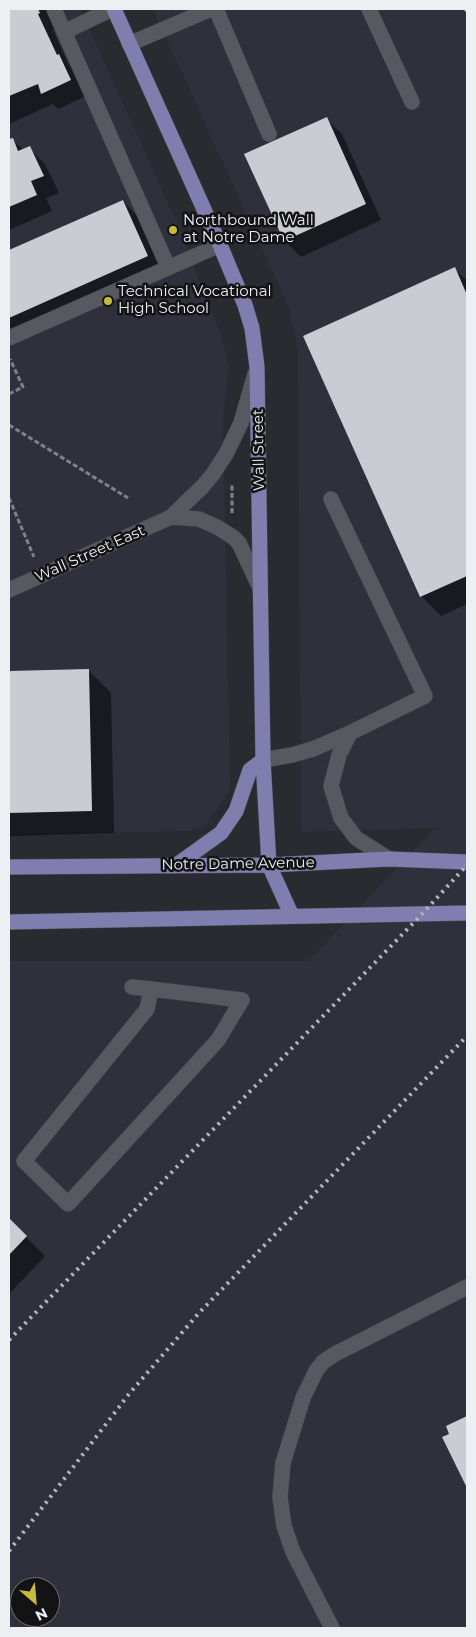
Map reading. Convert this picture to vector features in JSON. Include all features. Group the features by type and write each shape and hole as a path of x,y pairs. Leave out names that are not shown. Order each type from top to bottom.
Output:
{"main road":[{"name":"Wall Street","path":"113,9 220,245 245,305 252,328 257,367 263,760 268,865 292,916"},
{"path":"175,866 221,833 236,810 250,770 263,760"},
{"name":"Notre Dame Avenue","path":"9,867 268,865 389,859 467,862"},
{"path":"9,922 467,913"}],"street":[{"path":"54,9 168,267"},
{"path":"64,32 113,9"},
{"path":"130,44 210,9"},
{"path":"216,9 269,134"},
{"path":"370,9 412,102"},
{"path":"9,338 220,245"},
{"path":"171,517 203,486 226,454 241,423 257,367"},
{"path":"263,760 313,749 425,696 331,500"},
{"path":"171,517 199,519 217,526 233,537 239,543 260,588"},
{"name":"Wall Street East","path":"9,590 171,517"},
{"path":"350,733 339,755 331,786 341,818 356,838 389,859"},
{"path":"132,987 151,989 242,1000 218,1040 68,1204 24,1161 147,1009 151,989"},
{"path":"332,1628 293,1552 284,1526 280,1497 283,1463 303,1398 323,1362 335,1354 467,1287"}],"path":[{"path":"9,356 23,387 9,394"},
{"path":"9,425 128,498"},
{"path":"232,478 232,518"},
{"path":"9,498 42,576"}],"shaded area":[{"path":"9,9 80,9 184,238 218,327 229,365 223,417 230,790 205,825 191,831 9,834"},
{"path":"153,9 467,9 467,1628 9,1628 9,961 308,961 435,828 301,832 298,350 289,308"}],"building":[{"path":"9,9 38,9 40,13 38,14 57,55 59,54 71,80 41,94 38,84 9,96"},
{"path":"327,117 366,204 284,241 244,154"},
{"path":"13,138 18,151 30,146 44,176 31,181 37,195 9,207 9,139"},
{"path":"123,200 148,256 9,318 9,250"},
{"path":"455,267 467,295 467,576 420,597 303,336"},
{"path":"89,669 92,811 9,813 9,671"},
{"path":"9,1218 27,1236 9,1255"},
{"path":"467,1416 467,1488 442,1437 449,1434 446,1426"}],"railway":[{"path":"9,1340 423,913 467,865"},
{"path":"9,1551 129,1394 198,1314 467,1036"}],"place":[{"name":"Northbound Wall at Notre Dame","path":"173,230"},
{"name":"Technical Vocational High School","path":"108,301"}]}
